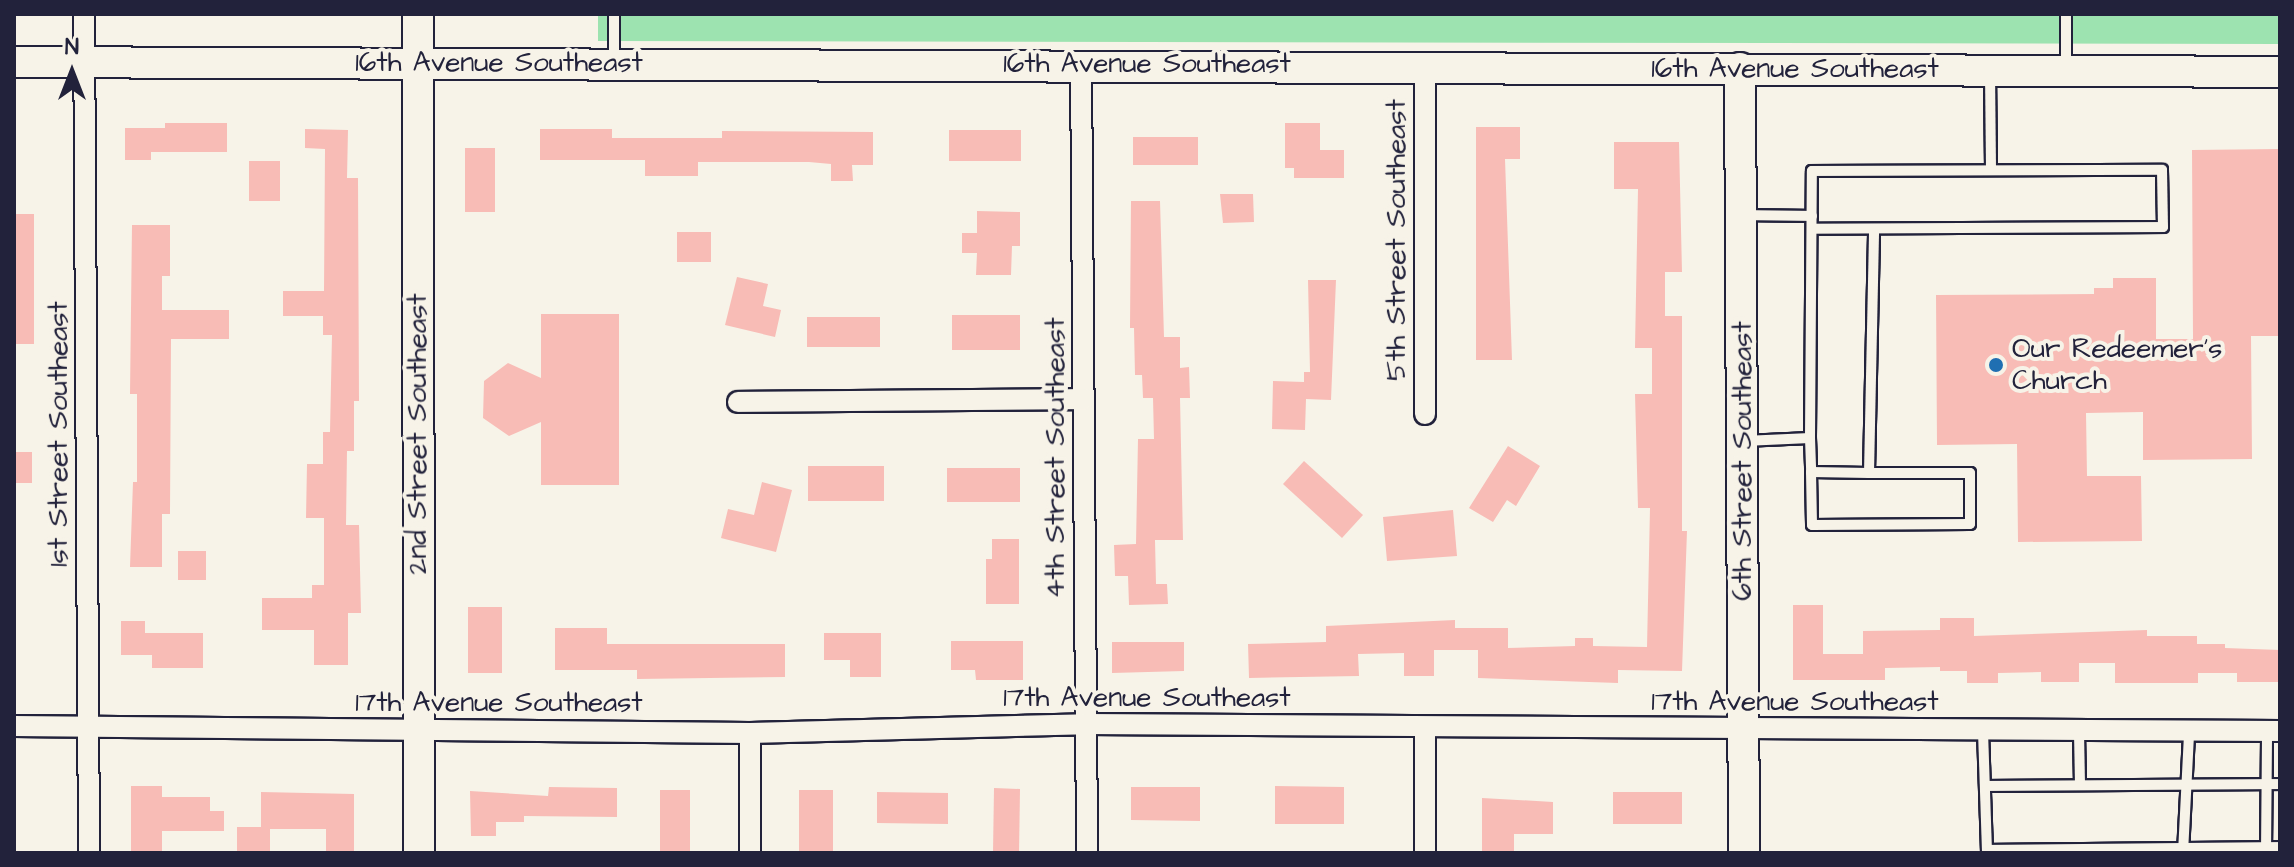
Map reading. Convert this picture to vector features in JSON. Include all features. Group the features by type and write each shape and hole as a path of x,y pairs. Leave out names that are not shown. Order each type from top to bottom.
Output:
{"street":[{"name":"1st Street Southeast","path":"84,14 89,853"},
{"name":"2nd Street Southeast","path":"418,14 419,853"},
{"name":"16th Avenue Southeast","path":"14,62 1081,63 2280,72"},
{"name":"4th Street Southeast","path":"1081,63 1087,853"},
{"name":"5th Street Southeast","path":"1425,66 1425,414"},
{"name":"6th Street Southeast","path":"1740,68 1744,853"},
{"path":"738,402 1084,399"},
{"name":"17th Avenue Southeast","path":"14,726 750,733 1086,724 2189,733 2273,731"},
{"path":"1425,727 1425,853"},
{"path":"750,733 750,853"}],"lane":[{"path":"614,14 614,63"},
{"path":"2066,14 2066,71"},
{"path":"1990,70 1991,170"},
{"path":"1811,472 1970,473 1970,524 1812,525 1810,438 1812,171 2162,170 2163,227 1812,229"},
{"path":"1741,215 1812,216"},
{"path":"1869,473 1874,229"},
{"path":"1742,441 1810,438"},
{"path":"1983,731 1987,850 2266,850 2280,847"},
{"path":"2266,850 2266,784 2273,731"},
{"path":"2079,732 2080,785"},
{"path":"2183,850 2189,733"},
{"path":"1987,786 2280,784"}],"green space":[{"path":"598,14 2280,14 2280,44 598,41"}],"building":[{"path":"165,123 227,123 227,152 151,152 151,160 125,160 125,128 165,128"},
{"path":"1285,123 1320,123 1320,150 1344,150 1344,178 1294,178 1294,168 1285,168"},
{"path":"1476,127 1520,127 1520,159 1505,159 1512,360 1476,360"},
{"path":"305,129 348,130 347,178 358,178 359,401 354,401 354,451 347,451 346,525 359,525 361,613 348,613 348,665 314,665 314,630 262,630 262,598 312,598 312,585 324,585 324,518 306,518 307,464 323,464 323,432 330,432 332,335 323,335 323,316 283,316 283,291 324,291 325,149 305,148"},
{"path":"540,129 612,129 612,138 722,138 722,131 873,132 873,165 852,165 853,181 831,181 831,164 809,162 698,162 698,176 645,176 645,160 540,160"},
{"path":"949,130 1021,130 1021,161 949,161"},
{"path":"1133,137 1198,137 1198,165 1133,165"},
{"path":"1614,142 1679,142 1682,272 1665,272 1665,316 1682,316 1682,531 1687,531 1682,671 1618,670 1618,683 1478,678 1478,650 1434,650 1434,676 1404,676 1404,653 1358,654 1359,676 1249,678 1248,644 1326,642 1326,626 1455,620 1455,628 1508,628 1508,648 1575,646 1575,638 1593,638 1593,646 1647,647 1650,508 1638,508 1635,394 1652,394 1652,348 1635,348 1638,189 1614,189"},
{"path":"465,148 495,148 495,212 465,212"},
{"path":"2280,149 2280,336 2251,336 2252,459 2143,460 2143,412 2086,413 2087,476 2141,476 2142,541 2018,542 2017,444 1937,445 1936,295 2094,294 2094,288 2113,288 2113,278 2156,278 2156,339 2193,339 2192,150"},
{"path":"249,161 280,161 280,201 249,201"},
{"path":"1220,194 1253,194 1254,222 1223,223"},
{"path":"1131,201 1160,201 1164,337 1180,337 1180,368 1189,367 1190,398 1180,398 1183,540 1155,540 1156,584 1167,584 1168,604 1129,605 1128,576 1115,576 1114,545 1136,544 1138,439 1154,439 1153,398 1143,398 1142,375 1135,375 1134,328 1130,328"},
{"path":"977,211 1020,212 1020,246 1012,246 1011,275 976,275 977,253 962,253 962,233 977,233"},
{"path":"14,214 34,214 34,344 14,344"},
{"path":"132,225 170,225 170,276 162,276 162,310 229,310 229,339 171,339 170,514 162,514 162,567 130,567 133,482 137,482 137,394 130,394"},
{"path":"677,232 711,232 711,262 677,262"},
{"path":"737,277 768,284 763,306 781,310 775,337 725,325"},
{"path":"1308,280 1336,280 1331,400 1306,399 1305,430 1272,429 1273,381 1304,382 1304,372 1310,372"},
{"path":"541,314 619,314 619,485 541,485 541,422 509,436 483,418 484,381 508,363 541,378"},
{"path":"952,315 1020,315 1020,350 952,350"},
{"path":"807,317 880,317 880,347 807,347"},
{"path":"1508,446 1540,466 1516,506 1507,500 1493,522 1469,508"},
{"path":"14,452 32,452 32,483 14,483"},
{"path":"1304,461 1363,515 1342,538 1283,484"},
{"path":"808,466 884,466 884,501 808,501"},
{"path":"947,468 1020,468 1020,502 947,502"},
{"path":"762,482 792,490 776,552 721,538 728,509 754,515"},
{"path":"1453,510 1457,556 1387,561 1383,517"},
{"path":"992,539 1019,539 1019,604 986,604 986,559 992,559"},
{"path":"178,551 206,551 206,580 178,580"},
{"path":"1793,605 1823,605 1823,654 1863,654 1863,631 1940,630 1940,618 1974,618 1974,636 2147,630 2147,636 2197,636 2197,644 2280,650 2280,682 2237,682 2237,673 2198,673 2198,683 2115,683 2115,663 2079,663 2079,682 2041,682 2041,672 1998,673 1998,683 1967,683 1967,671 1940,671 1940,667 1885,668 1885,680 1793,680"},
{"path":"468,607 502,607 502,673 468,673"},
{"path":"121,621 145,621 145,633 203,633 203,668 152,668 152,655 121,655"},
{"path":"555,628 607,628 607,644 785,644 785,677 637,679 637,670 555,670"},
{"path":"824,633 881,633 881,677 850,677 850,660 824,660"},
{"path":"951,641 1023,641 1023,680 976,680 975,670 951,670"},
{"path":"1112,642 1184,642 1184,671 1112,673"},
{"path":"131,786 162,786 162,797 210,797 210,811 224,811 224,831 162,831 162,853 131,853"},
{"path":"1275,786 1344,787 1344,824 1275,824"},
{"path":"549,787 617,788 617,817 524,816 524,822 496,822 496,836 471,836 470,791 548,796"},
{"path":"1131,787 1200,787 1200,821 1131,820"},
{"path":"994,788 1020,789 1019,853 993,853"},
{"path":"660,790 690,790 690,853 660,853"},
{"path":"799,790 833,790 833,853 799,853"},
{"path":"261,792 354,794 354,853 326,853 326,829 270,829 270,853 237,853 237,827 261,827"},
{"path":"877,792 948,793 948,824 877,823"},
{"path":"1613,792 1682,792 1682,824 1613,824"},
{"path":"1482,798 1553,802 1553,834 1514,834 1514,852 1482,852"}],"place":[{"name":"Our Redeemer's Church","path":"1996,365"}]}
